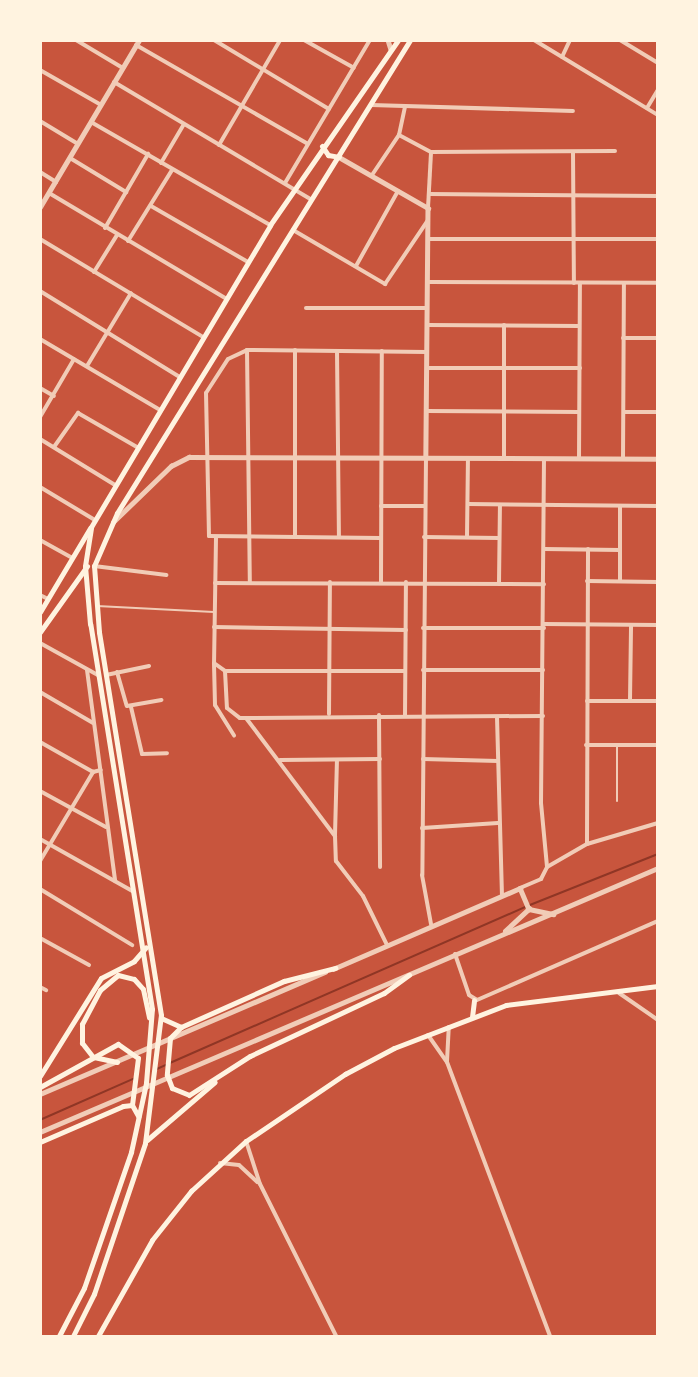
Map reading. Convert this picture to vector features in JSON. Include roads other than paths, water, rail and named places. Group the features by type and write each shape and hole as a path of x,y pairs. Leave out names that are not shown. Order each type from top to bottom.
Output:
{"main road":[{"path":"40,612 270,225 322,146 398,40"},
{"path":"73,1336 94,1294 145,1143 156,1078 161,1018 106,675 96,606 94,566 110,524 410,40"},
{"path":"322,146 328,155 339,157"},
{"path":"59,1336 92,1266 139,1121 146,1083 151,1029 146,947 98,675 85,566 91,527"},
{"path":"85,566 94,566"},
{"path":"40,632 85,566"},
{"path":"40,1076 101,978 134,961 146,947"},
{"path":"335,968 284,981 172,1033 167,1076 172,1088 189,1095 219,1076 409,975"},
{"path":"117,1062 93,1057 80,1034 100,990 118,975 134,979 143,989 151,1029"},
{"path":"98,1336 152,1240 220,1163 246,1142 345,1074 472,1017 530,999 619,993 657,986"},
{"path":"472,1017 474,1000"},
{"path":"161,1018 181,1027"},
{"path":"40,1087 111,1044 130,1048 139,1063 132,1105 139,1121"},
{"path":"145,1143 219,1076"},
{"path":"40,1142 132,1105"}],"street":[{"path":"76,40 123,68"},
{"path":"214,40 329,109"},
{"path":"219,144 280,40"},
{"path":"304,40 354,68"},
{"path":"285,183 370,40"},
{"path":"387,40 391,50"},
{"path":"534,40 657,115"},
{"path":"561,57 570,40"},
{"path":"620,40 657,63"},
{"path":"40,207 138,43 308,144"},
{"path":"40,70 101,105"},
{"path":"114,82 312,200"},
{"path":"647,108 657,90"},
{"path":"371,105 573,111"},
{"path":"372,175 399,135 405,107"},
{"path":"40,121 78,144"},
{"path":"91,122 270,225"},
{"path":"161,163 184,124"},
{"path":"399,135 431,153 615,152"},
{"path":"573,152 574,283"},
{"path":"431,153 428,208 423,582 423,887 431,924"},
{"path":"105,228 148,154"},
{"path":"339,157 428,208"},
{"path":"70,158 126,192"},
{"path":"128,242 172,170"},
{"path":"40,172 56,182"},
{"path":"356,266 398,191"},
{"path":"49,193 225,298"},
{"path":"429,194 657,196"},
{"path":"151,206 248,262"},
{"path":"292,230 386,283 428,220"},
{"path":"94,272 117,235"},
{"path":"40,239 203,337"},
{"path":"428,239 657,239"},
{"path":"428,282 657,283"},
{"path":"579,459 580,283"},
{"path":"622,459 624,283"},
{"path":"40,291 180,377"},
{"path":"87,366 131,293"},
{"path":"306,308 428,308"},
{"path":"427,325 579,326"},
{"path":"504,325 504,458"},
{"path":"623,338 657,338"},
{"path":"40,339 160,410"},
{"path":"234,735 215,705 216,538 207,529 206,393 216,374 228,359 247,350 427,351"},
{"path":"247,350 250,582"},
{"path":"295,350 295,537"},
{"path":"337,351 339,537"},
{"path":"381,582 382,351"},
{"path":"40,417 74,359"},
{"path":"427,368 580,368"},
{"path":"40,388 54,396"},
{"path":"426,411 579,412"},
{"path":"624,412 657,412"},
{"path":"54,447 78,413 137,447"},
{"path":"40,446 42,440 115,485"},
{"path":"110,524 171,466 207,457 657,459"},
{"path":"467,537 468,458"},
{"path":"544,459 541,826 547,867"},
{"path":"40,487 95,520"},
{"path":"468,504 657,506"},
{"path":"381,506 425,506"},
{"path":"498,583 500,506"},
{"path":"620,507 620,580"},
{"path":"424,537 499,538"},
{"path":"216,538 380,538"},
{"path":"40,540 72,558"},
{"path":"544,549 620,550"},
{"path":"586,844 588,549"},
{"path":"94,566 166,575"},
{"path":"587,581 657,582"},
{"path":"329,714 330,582"},
{"path":"405,716 406,582"},
{"path":"215,583 544,584"},
{"path":"40,595 48,599"},
{"path":"630,700 631,624"},
{"path":"423,628 657,625"},
{"path":"214,627 406,630"},
{"path":"40,643 98,675"},
{"path":"214,663 225,671 405,671"},
{"path":"106,675 149,666"},
{"path":"87,670 115,881"},
{"path":"423,670 543,670"},
{"path":"225,671 227,708 234,717 329,714 543,716"},
{"path":"117,672 124,703 131,707 161,700"},
{"path":"40,692 93,723"},
{"path":"587,701 657,701"},
{"path":"131,707 142,754 167,753"},
{"path":"379,715 380,867"},
{"path":"497,717 501,895"},
{"path":"246,718 335,836"},
{"path":"40,742 93,772 101,770"},
{"path":"586,745 657,745"},
{"path":"279,760 380,759"},
{"path":"423,759 498,761"},
{"path":"337,760 336,861 363,896 387,945"},
{"path":"40,861 93,772"},
{"path":"40,791 107,827"},
{"path":"423,828 498,823"},
{"path":"40,1094 319,975 431,924 541,879 547,867 586,844 657,823"},
{"path":"40,839 135,893"},
{"path":"40,1132 503,933 556,914 657,868"},
{"path":"520,888 529,908"},
{"path":"40,889 132,945"},
{"path":"529,908 556,914"},
{"path":"503,933 529,908"},
{"path":"455,954 474,1000 657,921"},
{"path":"40,938 88,965"},
{"path":"40,987 46,990"},
{"path":"619,993 657,1020"},
{"path":"447,1062 449,1027"},
{"path":"428,1035 447,1062 550,1336"},
{"path":"246,1142 260,1184 336,1336"},
{"path":"220,1163 239,1165 260,1184"}],"lane":[{"path":"96,606 214,612"},
{"path":"617,744 617,801"}],"waterway":[{"path":"530,905 658,854"},
{"path":"170,1063 526,907"},
{"path":"157,1069 166,1065"},
{"path":"40,1120 133,1079"}]}
